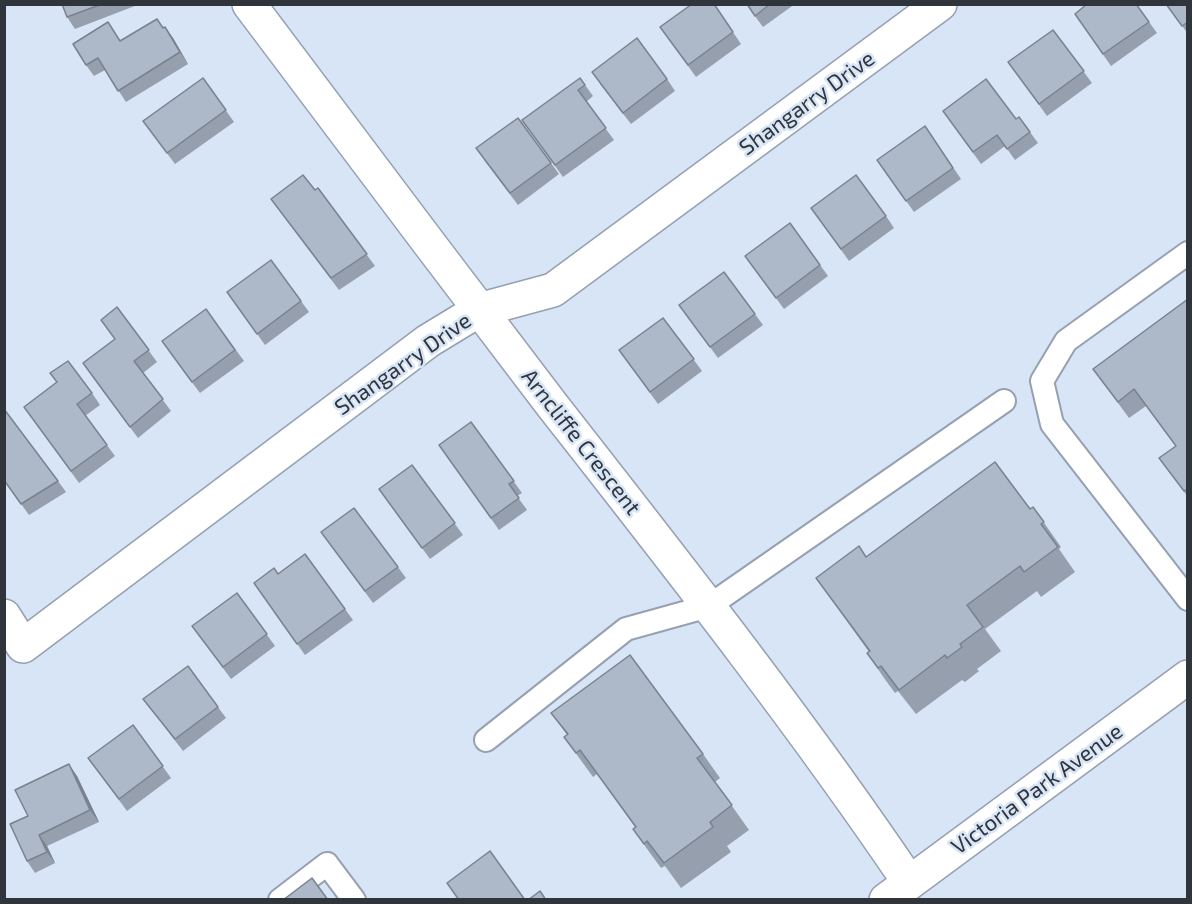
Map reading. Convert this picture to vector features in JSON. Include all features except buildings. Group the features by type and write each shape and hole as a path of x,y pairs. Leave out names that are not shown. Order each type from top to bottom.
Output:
{"street":[{"name":"Arncliffe Crescent","path":"249,4 479,310 709,606 867,820 905,894"},
{"name":"Shangarry Drive","path":"4,616 23,646 428,341 479,310 553,290 940,4"},
{"name":"Victoria Park Avenue","path":"905,894 1188,677"}],"lane":[{"path":"1188,253 1066,341 1042,381 1052,424 1188,599"},
{"path":"486,740 626,630 709,606 1004,401"},
{"path":"280,900 327,864 354,900"}]}
